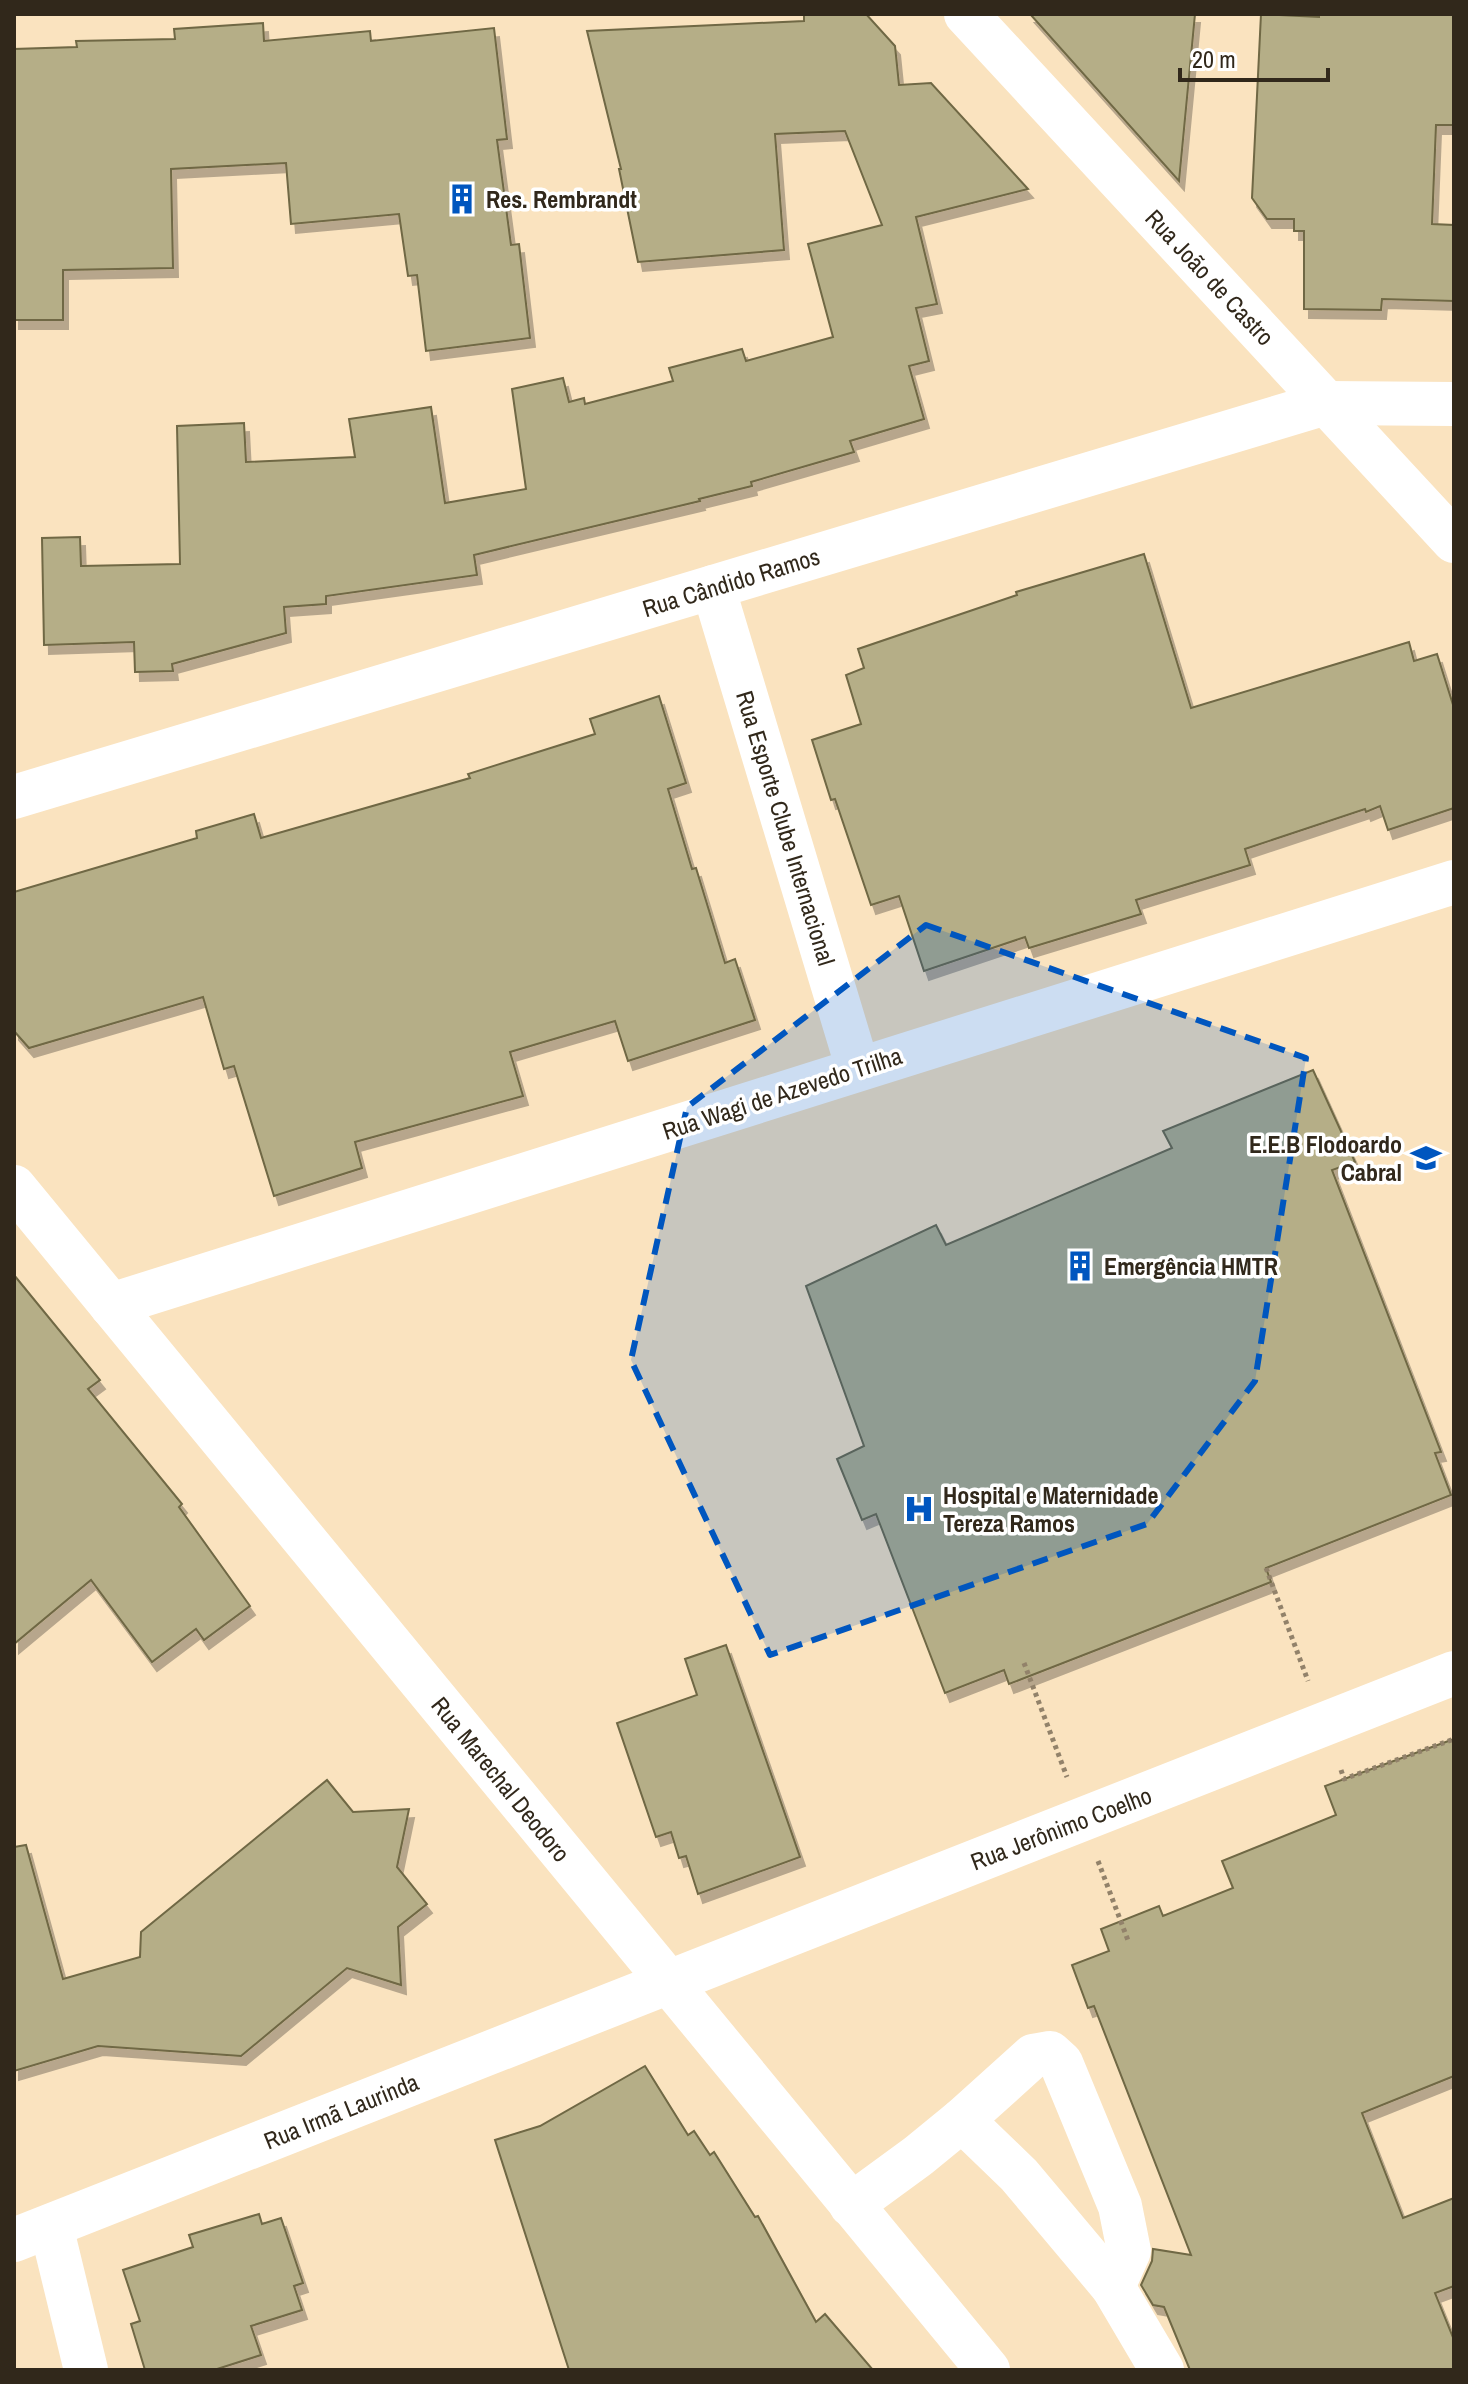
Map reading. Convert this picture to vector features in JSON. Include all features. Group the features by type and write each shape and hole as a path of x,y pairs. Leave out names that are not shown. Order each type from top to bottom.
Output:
{"street":[{"name":"Rua João de Castro","path":"966,14 1454,541"},
{"name":"Rua Cândido Ramos","path":"14,797 1326,403 1454,404"},
{"name":"Rua Esporte Clube Internacional","path":"713,587 858,1069"},
{"name":"Rua Wagi de Azevedo Trilha","path":"111,1305 1454,882"},
{"name":"Rua Marechal Deodoro","path":"14,1187 988,2370"},
{"name":"Rua Jerônimo Coelho","path":"668,1982 1454,1673"},
{"name":"Rua Irmã Laurinda","path":"32,2233 668,1982"},
{"path":"851,2205 962,2120 1033,2056 1050,2053 1061,2063 1120,2206 1129,2251 1113,2287"},
{"path":"962,2120 1019,2175 1113,2287 1162,2370"},
{"path":"32,2233 86,2370"}],"path":[{"path":"1266,1568 1308,1682"},
{"path":"1024,1663 1072,1791"},
{"path":"1339,1765 1344,1779 1454,1739"},
{"path":"1098,1860 1129,1943"}],"highlighted area":[{"path":"926,925 1306,1058 1255,1381 1147,1524 770,1655 631,1360 687,1107"}],"building":[{"path":"804,14 866,14 895,46 899,85 931,83 1028,189 916,217 937,304 916,308 929,361 909,366 924,419 850,441 854,452 751,482 752,486 474,555 477,575 326,596 326,604 284,607 286,633 172,664 173,671 135,672 134,642 44,645 42,538 80,537 81,566 180,564 177,426 244,423 246,462 355,457 349,419 431,407 445,503 526,489 512,389 563,378 569,402 584,398 585,404 673,381 669,368 742,349 746,361 833,337 808,244 882,225 845,131 775,134 784,250 638,262 621,169 587,31 804,21"},
{"path":"1030,14 1195,14 1179,181"},
{"path":"1261,14 1319,17 1319,14 1454,14 1454,125 1436,125 1432,224 1454,225 1454,301 1382,299 1381,310 1304,309 1304,231 1294,231 1294,219 1267,219 1252,198"},
{"path":"263,23 264,41 370,31 371,41 494,28 507,139 497,140 511,245 519,244 530,338 426,351 417,275 408,276 399,214 291,224 286,163 171,169 173,268 63,270 63,320 14,320 14,49 77,47 76,41 175,39 174,29"},
{"path":"1144,554 1191,708 1409,642 1414,661 1437,654 1454,708 1454,808 1388,830 1380,806 1366,812 1365,809 1245,849 1250,865 1136,900 1141,914 1029,948 1025,937 924,971 899,896 871,905 812,740 861,724 846,675 864,668 858,649 1017,595 1016,592"},
{"path":"659,696 686,783 668,789 725,963 735,959 755,1020 628,1061 615,1021 510,1052 523,1096 355,1142 362,1168 274,1196 234,1066 224,1069 203,997 29,1048 14,1031 14,892 197,838 196,831 254,814 261,838 470,778 468,774 595,734 590,719"},
{"path":"1313,1070 1355,1162 1332,1170 1441,1452 1435,1453 1451,1495 1266,1568 1271,1582 1009,1684 1004,1670 945,1693 876,1514 862,1520 837,1459 864,1446 806,1286 936,1225 946,1245 1172,1148 1163,1131"},
{"path":"14,1275 100,1380 88,1389 182,1504 179,1507 250,1606 204,1640 196,1629 152,1662 91,1580 14,1644"},
{"path":"726,1645 800,1857 698,1894 686,1856 679,1858 671,1832 656,1837 617,1723 697,1695 685,1659"},
{"path":"1454,1739 1454,2076 1362,2113 1403,2218 1454,2198 1454,2286 1435,2293 1454,2340 1454,2370 1190,2370 1164,2307 1153,2305 1141,2285 1152,2261 1153,2249 1191,2255 1094,2006 1088,2008 1072,1965 1109,1951 1101,1929 1159,1906 1163,1916 1233,1888 1222,1861 1336,1815 1325,1786"},
{"path":"327,1780 353,1812 409,1809 397,1867 427,1904 398,1927 401,1985 347,1968 241,2056 98,2046 14,2071 14,1847 26,1845 63,1979 140,1957 141,1932"},
{"path":"645,2066 688,2135 694,2131 710,2155 714,2152 755,2217 758,2216 816,2322 825,2314 873,2370 569,2370 495,2140 540,2126"},
{"path":"259,2214 262,2224 281,2218 303,2283 294,2286 302,2310 251,2326 261,2355 214,2370 145,2370 131,2324 140,2321 123,2270 193,2247 189,2235"}],"place":[{"name":"Res. Rembrandt","path":"462,199"},
{"name":"E.E.B Flodoardo Cabral","path":"1426,1158"},
{"name":"Emergência HMTR","path":"1080,1266"},
{"name":"Hospital e Maternidade Tereza Ramos","path":"919,1509"}]}
